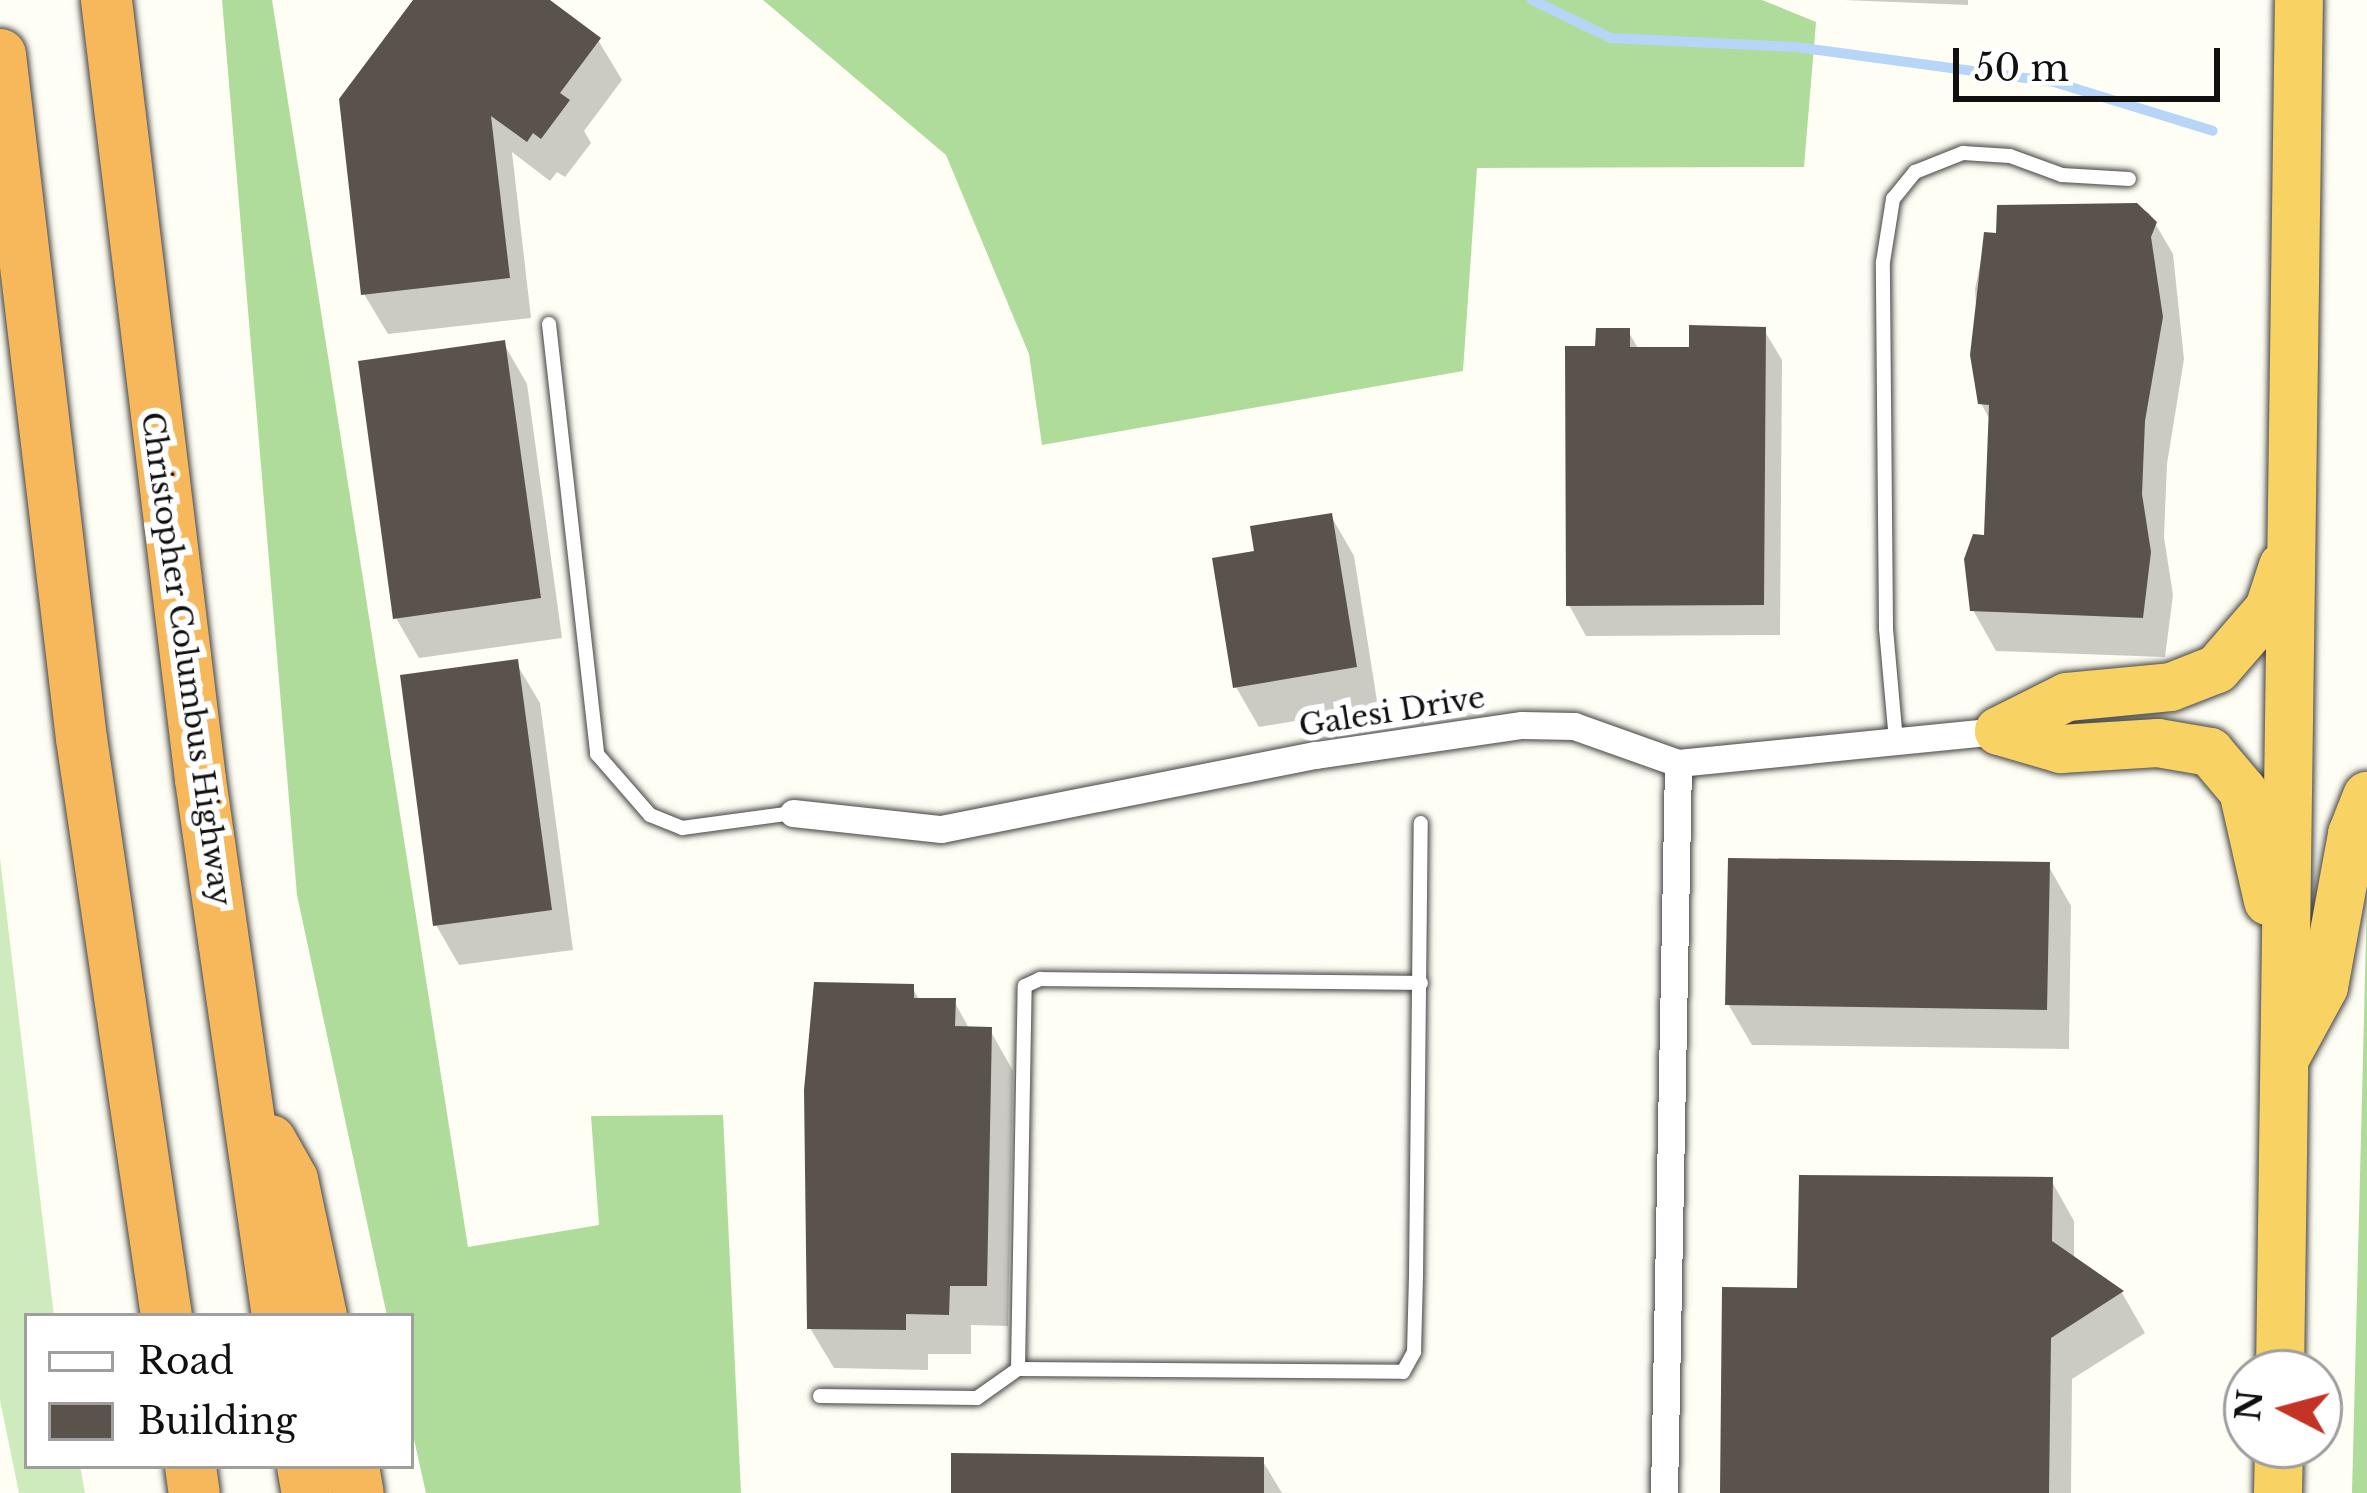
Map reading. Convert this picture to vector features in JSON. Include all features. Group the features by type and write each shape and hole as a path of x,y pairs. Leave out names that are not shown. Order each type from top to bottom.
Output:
{"highway":[{"name":"Christopher Columbus Highway","path":"106,0 146,358 277,1313"},
{"path":"2280,1349 2297,497 2299,0"},
{"path":"0,54 81,738 166,1313"},
{"path":"1999,731 2067,697 2171,687 2217,669 2270,609 2297,497"},
{"path":"1999,731 2062,749 2183,745 2229,768 2251,817 2286,988"},
{"path":"2286,1056 2324,987 2348,854 2367,796"},
{"path":"246,1098 292,1179 320,1313"}],"street":[{"name":"Galesi Drive","path":"793,813 941,829 1316,755 1522,725 1574,726 1678,763 1999,731"},
{"path":"1664,1493 1678,763"}],"lane":[{"path":"1896,741 1886,628 1882,262 1893,199 1915,172 1963,154 2010,156 2062,175 2129,178"},
{"path":"548,324 597,754 650,815 682,828 793,813"},
{"path":"820,1396 977,1398 1018,1369 1403,1372 1414,1333 1421,823"},
{"path":"1018,1369 1025,986 1040,979 1421,983"}],"green space":[{"path":"222,0 272,0 468,1247 599,1225 591,1116 723,1115 741,1493 426,1493 414,1439 414,1313 386,1313 297,895"},
{"path":"763,0 1762,0 1816,22 1804,167 1477,168 1463,371 1042,445 1029,354 946,155"},
{"path":"0,858 54,1313 24,1313 24,1469 81,1469 85,1493 19,1493 0,1400"},
{"path":"2367,898 2367,1493 2352,1493"}],"building":[{"path":"413,0 550,0 601,38 560,93 570,100 541,139 533,133 527,142 491,116 510,278 361,295 339,99"},
{"path":"2137,203 2157,222 2151,237 2163,317 2145,421 2142,494 2151,552 2143,618 1970,611 1964,559 1973,534 1984,535 1989,405 1978,404 1970,355 1984,232 1996,233 1997,205"},
{"path":"1689,325 1766,327 1764,605 1566,606 1565,346 1595,346 1596,328 1630,328 1630,347 1689,347"},
{"path":"505,340 541,598 393,619 358,361"},
{"path":"1332,513 1357,667 1233,688 1212,558 1254,551 1250,526"},
{"path":"518,659 552,910 433,926 400,675"},
{"path":"1728,858 2050,862 2047,1010 1725,1005"},
{"path":"814,982 914,984 914,998 956,998 955,1026 992,1027 987,1286 950,1286 949,1315 906,1314 906,1330 807,1329 804,1090"},
{"path":"1799,1175 2053,1177 2052,1241 2124,1291 2051,1338 2049,1493 1720,1493 1722,1287 1797,1288"},
{"path":"951,1453 1264,1457 1264,1493 951,1493"}],"waterway":[{"path":"1532,0 1611,38 1796,47 2054,82 2213,131"}]}
